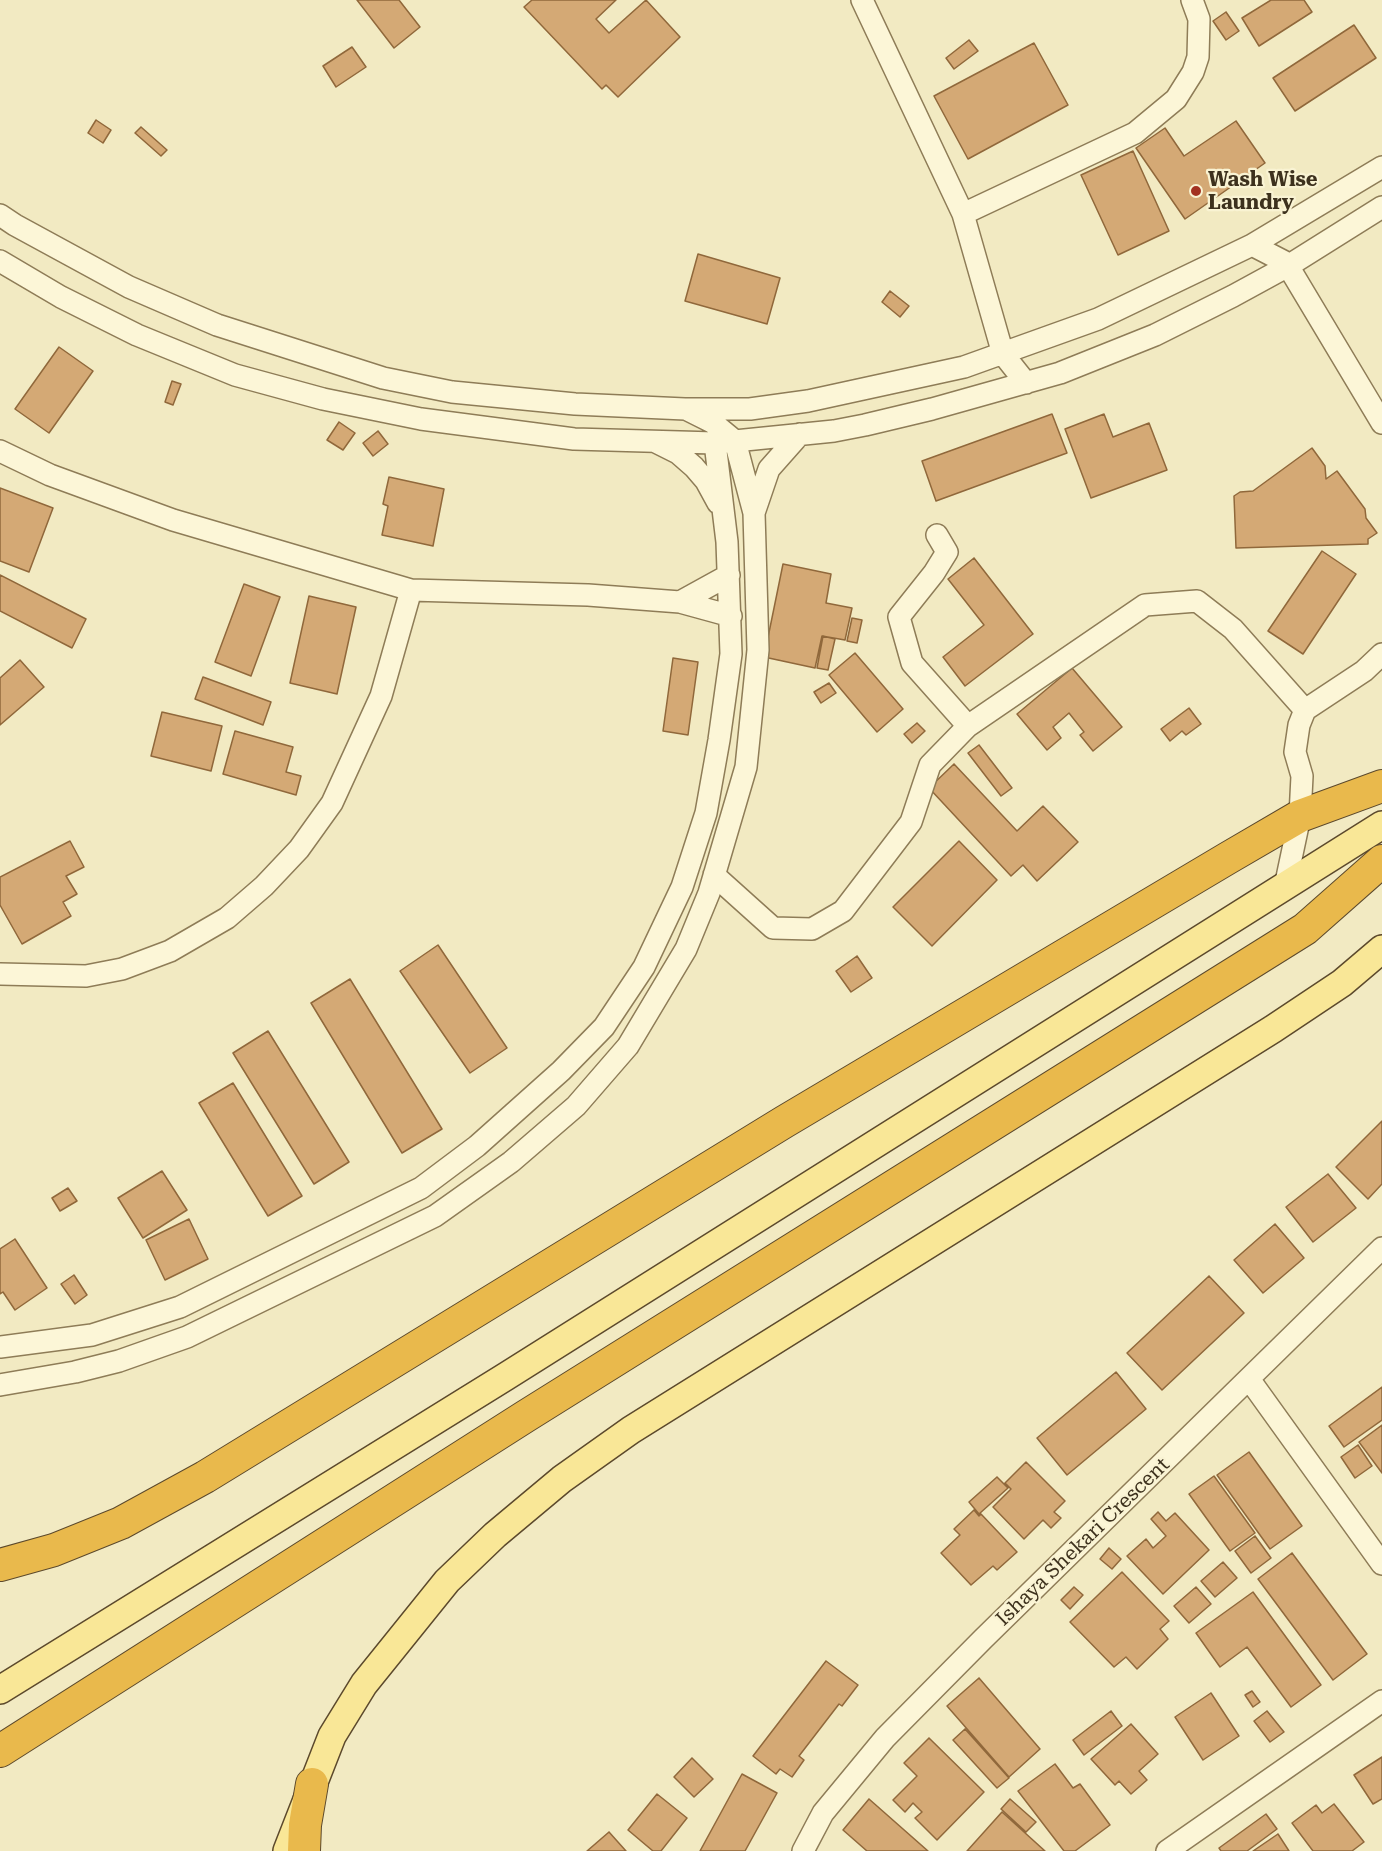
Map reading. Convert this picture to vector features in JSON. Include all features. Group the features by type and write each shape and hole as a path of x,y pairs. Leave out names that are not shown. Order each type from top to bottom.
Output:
{"highway":[{"path":"0,1565 54,1550 121,1523 205,1478 784,1122 1300,816 1382,786"},
{"path":"0,1751 546,1404 1305,929 1382,861"},
{"path":"304,1851 305,1825 312,1784"}],"main road":[{"path":"0,1690 505,1377 1382,825"},
{"path":"287,1851 333,1736 364,1684 447,1581 495,1535 562,1479 697,1389 1273,1029 1342,983 1382,949"}],"street":[{"path":"862,0 963,214 1003,354 1026,383"},
{"path":"963,214 1135,133 1176,99 1193,72 1198,57 1199,19 1192,0"},
{"path":"0,215 129,287 206,320 305,355 383,378 452,392 575,404 685,409 750,409 808,401 964,367 1098,319 1252,245 1382,167"},
{"path":"0,261 61,297 137,335 235,375 323,399 421,419 574,439 725,438 800,434 864,425 932,409 1060,373 1155,335 1288,266 1382,207"},
{"path":"1252,245 1288,266 1382,423"},
{"path":"0,1385 75,1372 119,1361 187,1336 435,1216 511,1161 576,1106 628,1046 686,949 714,875 746,767 758,650 754,513 725,438 712,422 685,409"},
{"path":"0,1347 92,1335 180,1307 421,1188 477,1146 561,1071 604,1027 644,967 682,887 706,813 731,654 729,575 723,511 725,438 750,409"},
{"path":"754,513 769,469 800,434"},
{"path":"653,440 678,453 694,467 706,481 723,511"},
{"path":"0,451 50,475 172,520 411,590 566,594 680,602 731,616"},
{"path":"937,535 947,552 934,573 899,617 912,663 968,726"},
{"path":"680,602 729,575"},
{"path":"0,974 86,976 122,969 170,951 227,918 264,886 299,849 332,803 381,696 411,590"},
{"path":"714,875 773,928 812,929 843,911 911,822 930,765 968,726 1145,605 1197,601 1233,629 1305,710"},
{"path":"1285,888 1300,816 1302,776 1295,752 1299,725 1305,710 1364,671 1382,654"},
{"name":"Ishaya Shekari Crescent","path":"803,1851 823,1813 885,1738 1382,1248"},
{"path":"1249,1379 1382,1564"},
{"path":"1167,1851 1382,1701"}],"building":[{"path":"357,0 399,0 420,27 394,48"},
{"path":"532,0 616,0 596,19 609,33 646,0 680,37 618,97 606,85 602,89 524,7"},
{"path":"1271,0 1304,0 1312,12 1259,46 1242,18"},
{"path":"1226,12 1239,31 1226,40 1213,21"},
{"path":"1354,25 1376,58 1295,111 1273,78"},
{"path":"969,40 978,51 954,69 946,58"},
{"path":"1034,43 1068,105 968,159 934,96"},
{"path":"352,47 366,67 336,87 323,66"},
{"path":"96,120 111,130 103,143 88,133"},
{"name":"Wash Wise Laundry","path":"1236,121 1265,163 1185,219 1136,148 1165,128 1184,156"},
{"path":"141,127 167,150 161,156 135,133"},
{"path":"1133,151 1169,231 1118,255 1081,175"},
{"path":"698,254 780,278 767,324 685,301"},
{"path":"890,291 909,306 900,317 882,302"},
{"path":"59,347 93,371 49,433 15,409"},
{"path":"172,381 181,384 173,405 165,402"},
{"path":"1052,414 1067,453 936,501 922,461"},
{"path":"1104,414 1113,437 1149,423 1167,470 1091,498 1065,429"},
{"path":"339,422 355,433 343,450 327,440"},
{"path":"378,431 388,444 373,456 363,443"},
{"path":"1312,448 1325,466 1326,479 1337,471 1365,509 1366,518 1377,533 1368,539 1368,544 1236,548 1234,496 1240,492 1253,491"},
{"path":"389,477 444,489 433,546 382,535 388,506 383,504"},
{"path":"0,488 53,508 29,572 0,561"},
{"path":"1322,551 1356,574 1303,654 1268,631"},
{"path":"974,558 1033,634 965,686 943,657 984,625 948,579"},
{"path":"783,564 831,574 826,603 852,608 845,640 822,636 815,668 764,657"},
{"path":"0,575 86,619 72,648 0,611"},
{"path":"244,584 280,597 251,676 215,662"},
{"path":"309,596 356,607 337,694 290,683"},
{"path":"852,618 862,620 857,643 847,641"},
{"path":"823,636 835,639 828,670 817,668"},
{"path":"855,653 903,709 877,732 829,675"},
{"path":"673,658 698,662 688,735 663,731"},
{"path":"20,660 44,687 0,725 0,678"},
{"path":"1072,668 1122,727 1093,751 1080,735 1084,732 1069,713 1053,727 1061,738 1047,750 1017,714"},
{"path":"203,677 271,702 263,725 195,699"},
{"path":"829,683 836,693 821,703 814,692"},
{"path":"1189,708 1201,724 1186,735 1182,731 1170,741 1161,729"},
{"path":"162,712 222,726 211,771 151,756"},
{"path":"917,723 925,731 912,743 904,734"},
{"path":"235,731 293,747 286,772 301,776 296,795 223,774"},
{"path":"979,745 1012,788 1001,796 968,753"},
{"path":"954,764 1017,831 1043,806 1078,842 1037,881 1023,865 1011,876 929,788"},
{"path":"70,841 84,867 66,876 77,894 63,902 71,916 22,944 0,905 0,877"},
{"path":"959,841 997,880 932,946 893,907"},
{"path":"438,945 507,1048 470,1073 400,971"},
{"path":"857,956 872,978 851,992 836,971"},
{"path":"350,979 442,1129 402,1153 311,1003"},
{"path":"268,1031 349,1162 314,1184 233,1053"},
{"path":"233,1083 302,1196 268,1216 199,1103"},
{"path":"1382,1121 1382,1184 1368,1199 1336,1167"},
{"path":"162,1171 187,1210 143,1238 118,1198"},
{"path":"1328,1174 1356,1208 1313,1242 1286,1207"},
{"path":"68,1188 77,1201 60,1211 52,1198"},
{"path":"189,1219 208,1259 165,1280 146,1240"},
{"path":"1275,1224 1304,1258 1263,1293 1234,1260"},
{"path":"15,1239 47,1288 15,1310 3,1292 0,1294 0,1249"},
{"path":"74,1275 87,1295 75,1304 61,1284"},
{"path":"1209,1276 1244,1313 1162,1390 1127,1353"},
{"path":"1116,1372 1146,1409 1067,1475 1037,1438"},
{"path":"1382,1387 1382,1420 1344,1447 1329,1426"},
{"path":"1382,1425 1382,1473 1359,1442"},
{"path":"1358,1445 1372,1466 1355,1478 1341,1457"},
{"path":"1249,1452 1302,1526 1270,1549 1217,1475"},
{"path":"1026,1462 1065,1501 1054,1512 1061,1518 1051,1528 1043,1520 1024,1539 993,1507 1011,1489 1005,1483"},
{"path":"1214,1476 1255,1533 1230,1551 1189,1494"},
{"path":"997,1477 1008,1488 979,1514 969,1502"},
{"path":"974,1510 979,1516 981,1514 1017,1552 997,1570 993,1566 971,1585 941,1553 960,1535 954,1529"},
{"path":"1158,1512 1166,1521 1175,1513 1209,1550 1163,1594 1127,1556 1146,1539 1153,1548 1166,1536 1151,1519"},
{"path":"1255,1536 1271,1558 1251,1573 1235,1551"},
{"path":"1109,1548 1121,1559 1112,1569 1100,1559"},
{"path":"1292,1553 1367,1654 1333,1680 1258,1579"},
{"path":"1223,1562 1237,1578 1215,1597 1201,1581"},
{"path":"1122,1572 1169,1621 1160,1629 1168,1639 1137,1669 1126,1657 1114,1667 1070,1622"},
{"path":"1074,1587 1083,1595 1070,1609 1061,1600"},
{"path":"1196,1587 1211,1604 1189,1623 1174,1606"},
{"path":"1253,1592 1321,1685 1291,1707 1247,1647 1220,1667 1196,1633"},
{"path":"826,1661 858,1685 842,1706 839,1704 799,1756 804,1760 792,1777 780,1769 776,1774 753,1756"},
{"path":"979,1678 1040,1749 1009,1777 947,1706"},
{"path":"1252,1691 1260,1702 1253,1707 1245,1695"},
{"path":"1211,1693 1239,1736 1203,1760 1175,1717"},
{"path":"1111,1711 1122,1726 1084,1755 1073,1740"},
{"path":"1267,1711 1284,1732 1270,1742 1254,1721"},
{"path":"1131,1724 1158,1754 1139,1771 1147,1780 1131,1794 1119,1781 1115,1785 1091,1759"},
{"path":"965,1729 1009,1778 997,1788 953,1740"},
{"path":"929,1738 984,1792 937,1840 915,1818 922,1812 913,1803 905,1812 893,1800 917,1776 904,1763"},
{"path":"1382,1757 1382,1799 1373,1804 1354,1775"},
{"path":"692,1758 713,1779 694,1797 674,1777"},
{"path":"1055,1764 1073,1788 1080,1784 1110,1825 1075,1851 1064,1851 1018,1791"},
{"path":"742,1774 777,1793 745,1851 700,1851"},
{"path":"657,1794 687,1818 661,1851 653,1851 628,1830"},
{"path":"869,1799 928,1851 867,1851 843,1830"},
{"path":"1010,1799 1036,1822 1026,1832 1001,1809"},
{"path":"1334,1804 1364,1842 1352,1851 1313,1851 1292,1823 1316,1805 1322,1813"},
{"path":"1002,1812 1045,1851 967,1851"},
{"path":"1266,1814 1277,1829 1247,1851 1221,1851 1219,1848"},
{"path":"609,1832 626,1851 587,1851"},
{"path":"1278,1834 1289,1851 1253,1851"}],"place":[{"name":"Wash Wise Laundry","path":"1196,191"}]}
